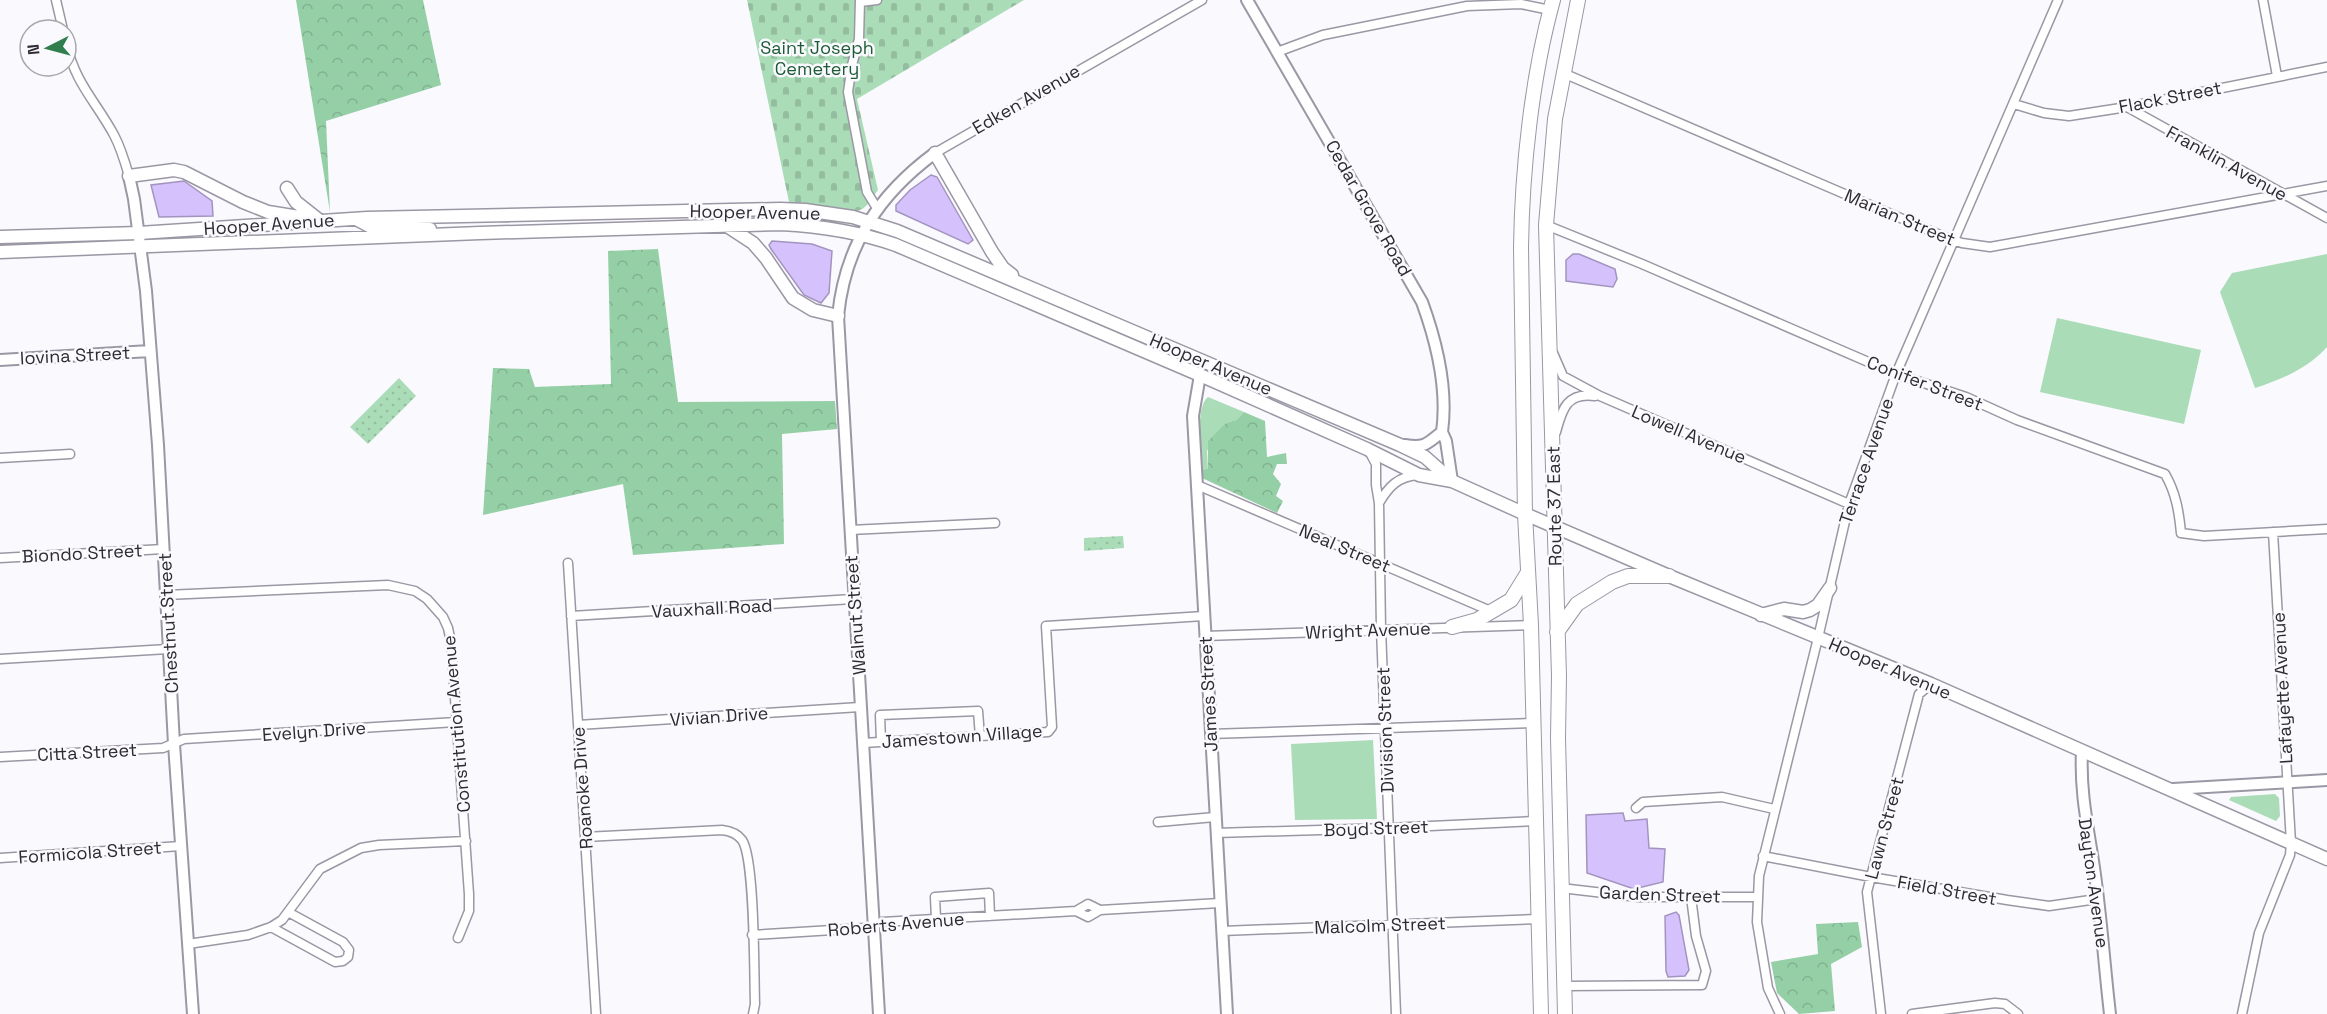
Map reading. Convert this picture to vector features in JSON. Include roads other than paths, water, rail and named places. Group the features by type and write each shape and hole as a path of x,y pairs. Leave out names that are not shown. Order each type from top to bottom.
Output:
{"highway":[{"name":"Route 37 East","path":"1565,1014 1546,225 1555,119 1578,0"},
{"name":"Route 37 East","path":"1541,1014 1531,625 1525,514 1522,207 1537,79 1552,5"},
{"path":"1452,627 1477,620 1511,600 1527,574"},
{"path":"1557,632 1577,604 1612,582 1628,576 1669,576"}],"main road":[{"path":"935,153 992,252 1003,268 1019,282"},
{"path":"129,176 174,170 184,172 268,212 320,221"},
{"path":"287,188 296,202 320,221"},
{"name":"Hooper Avenue","path":"0,237 139,233 355,219 780,209 815,212 870,222 1019,282 1400,445 1425,457 1452,480 1525,514 1818,639 1931,684 2327,859"},
{"path":"355,219 371,227 480,233"},
{"path":"726,225 753,243 793,298 813,309 838,316"},
{"name":"Hooper Avenue","path":"0,252 726,225 812,226 861,234 896,245 1200,375 1367,449 1419,475 1452,480"},
{"path":"1761,615 1784,609 1808,611 1818,605 1830,588"}],"street":[{"path":"56,0 60,18"},
{"path":"877,0 860,1 859,39 848,92 867,192 878,210"},
{"name":"Edken Avenue","path":"870,222 893,189 935,153 1202,0"},
{"name":"Cedar Grove Road","path":"1247,0 1412,281 1422,302 1434,337 1441,372 1442,432 1446,441 1452,480"},
{"name":"Terrace Avenue","path":"1780,1014 1768,988 1757,922 1759,876 1849,504 1896,374 2058,0"},
{"path":"2263,0 2277,76"},
{"path":"1277,52 1323,35 1467,6 1552,5"},
{"name":"Flack Street","path":"2014,104 2043,113 2069,116 2127,107 2327,67"},
{"name":"Marian Street","path":"1563,73 1953,241 1990,247 2327,186"},
{"path":"78,78 115,136 129,176"},
{"name":"Franklin Avenue","path":"2127,107 2327,218"},
{"name":"Chestnut Street","path":"129,176 141,248 158,445 168,648 193,1014"},
{"name":"Walnut Street","path":"870,222 852,250 842,281 838,316 879,1014"},
{"name":"Conifer Street","path":"1546,225 1896,374 1966,397 2017,420 2165,474 2172,485 2178,507 2181,533 2204,536 2273,532"},
{"name":"Lowell Avenue","path":"1549,343 1563,376 1600,396 1849,504"},
{"name":"Iovina Street","path":"0,360 150,351"},
{"name":"James Street","path":"1200,375 1193,416 1227,1014"},
{"path":"1552,447 1560,416 1566,405 1575,397 1585,394 1600,396"},
{"path":"1400,445 1420,448 1430,443 1442,432"},
{"name":"Division Street","path":"1367,449 1376,464 1379,503 1381,630 1396,1014"},
{"path":"0,458 70,454"},
{"path":"1379,503 1394,482 1406,476 1419,475"},
{"name":"Neal Street","path":"1197,484 1493,612"},
{"path":"850,530 995,523"},
{"path":"2273,532 2327,529"},
{"name":"Lafayette Avenue","path":"2242,1014 2259,933 2290,855 2291,843 2273,532"},
{"name":"Biondo Street","path":"0,558 164,549"},
{"name":"Roanoke Drive","path":"568,563 596,1014"},
{"name":"Constitution Avenue","path":"166,595 388,585 415,591 436,607 448,628 451,642 466,841 469,911 458,938"},
{"name":"Vauxhall Road","path":"571,616 853,599"},
{"name":"Jamestown Village","path":"862,743 1048,732 1052,727 1046,626 1204,616"},
{"name":"Wright Avenue","path":"1205,636 1531,625"},
{"path":"0,658 168,648"},
{"name":"Lawn Street","path":"1881,1014 1867,892 1919,694 1931,684"},
{"name":"Vivian Drive","path":"578,724 860,706"},
{"path":"881,742 880,715 978,711 980,736"},
{"name":"Evelyn Drive","path":"174,744 184,739 456,722"},
{"path":"1210,734 1533,723"},
{"name":"Citta Street","path":"0,757 163,748 174,744"},
{"name":"Dayton Avenue","path":"2082,751 2081,776 2085,820 2093,862 2110,1014"},
{"path":"2173,789 2327,780"},
{"path":"1636,808 1643,802 1722,797 1774,809"},
{"path":"1158,822 1215,817"},
{"name":"Boyd Street","path":"1216,832 1388,828 1536,821"},
{"path":"585,837 722,830 737,834 746,847 750,865 755,1004 753,1014"},
{"path":"188,944 248,935 271,927 282,920 321,869 361,848 466,841"},
{"name":"Formicola Street","path":"0,858 181,846"},
{"name":"Field Street","path":"1763,856 1870,877 2049,906 2097,899"},
{"name":"Garden Street","path":"1561,888 1638,897 1758,897"},
{"path":"936,919 934,897 989,893 990,916"},
{"path":"1564,986 1702,985 1706,971 1696,936 1691,897"},
{"name":"Roberts Avenue","path":"752,935 865,928 878,922 1076,911 1088,904 1100,910 1220,903"},
{"path":"271,927 335,962 343,961 348,957 349,950 343,942 288,912"},
{"name":"Malcolm Street","path":"1222,931 1539,920"},
{"path":"1912,1014 1995,1003 2005,1004 2018,1014"}],"park label":[{"name":"Saint Joseph Cemetery","path":"817,57"}]}
